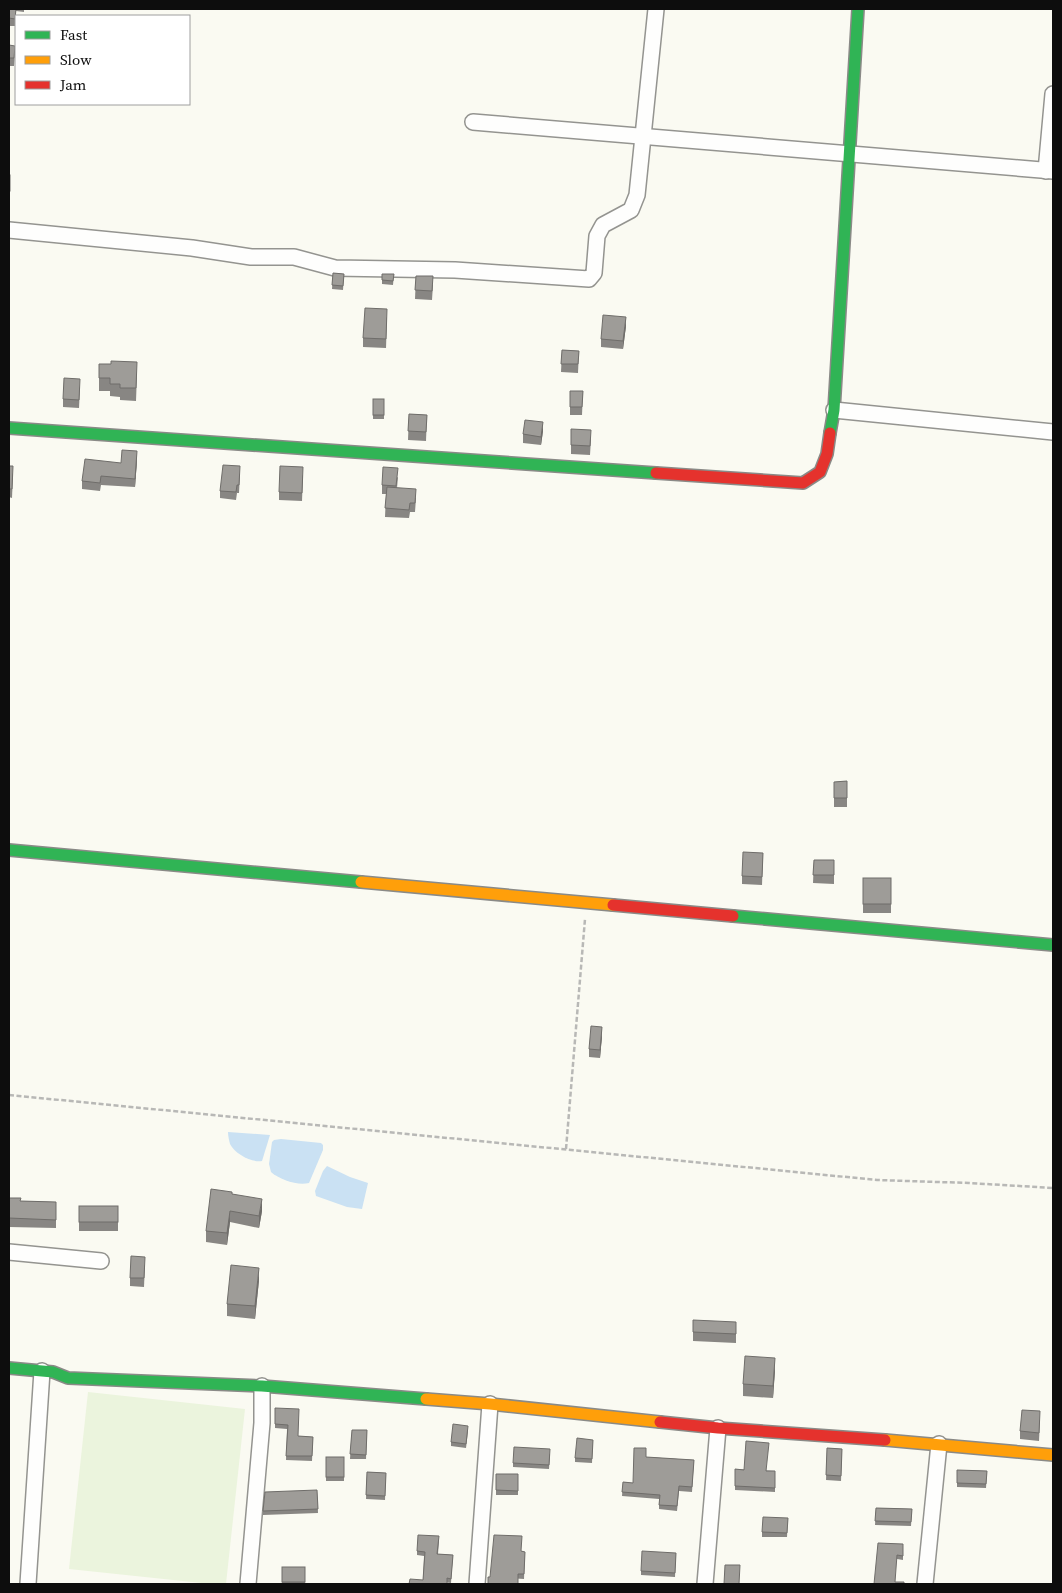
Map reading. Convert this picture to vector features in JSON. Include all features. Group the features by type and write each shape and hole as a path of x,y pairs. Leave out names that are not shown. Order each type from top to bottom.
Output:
{"street":[{"path":"9,230 192,248 251,257 294,257 335,268 454,270 589,279 594,273 597,236 603,225 631,210 637,195 656,9"},
{"path":"9,428 803,483 820,472 827,454 834,410 858,9"},
{"path":"473,122 642,138 1050,171 1053,94"},
{"path":"834,410 1053,432"},
{"path":"9,850 1053,945"},
{"path":"9,1252 101,1261"},
{"path":"9,1368 53,1372 68,1378 262,1386 490,1404 718,1428 939,1444 1053,1455"},
{"path":"28,1584 42,1371"},
{"path":"248,1584 262,1423 262,1386"},
{"path":"477,1584 490,1404"},
{"path":"705,1584 718,1428"},
{"path":"925,1584 939,1444"}],"path":[{"path":"566,1149 586,902"},
{"path":"9,1095 877,1180 1053,1188"}],"green space":[{"path":"88,1392 245,1409 226,1584 69,1569"}],"water":[{"path":"228,1132 270,1135 262,1161 249,1159 232,1148"},
{"path":"281,1139 321,1143 323,1145 323,1150 309,1183 289,1182 271,1172 269,1164 272,1142"},
{"path":"327,1166 368,1183 362,1209 347,1207 316,1196 315,1191"}],"building":[{"path":"9,9 16,9 15,19 9,18"},
{"path":"9,45 15,46 14,58 9,58"},
{"path":"10,175 10,191 9,191"},
{"path":"333,273 344,274 343,286 332,285"},
{"path":"382,274 394,274 393,281 382,280"},
{"path":"416,276 433,276 432,291 415,290"},
{"path":"365,308 387,309 386,339 363,338"},
{"path":"603,315 626,317 623,341 601,339"},
{"path":"562,350 579,351 578,364 561,364"},
{"path":"111,361 137,362 136,388 120,388 120,384 110,384 110,378 99,378 99,364 111,364"},
{"path":"64,378 80,379 79,400 63,399"},
{"path":"570,391 583,391 582,407 570,407"},
{"path":"373,399 384,399 384,415 373,415"},
{"path":"409,414 427,415 426,432 408,431"},
{"path":"525,420 543,422 541,437 523,434"},
{"path":"571,429 591,430 590,446 571,445"},
{"path":"122,450 137,451 135,479 101,476 100,483 82,481 85,459 121,463"},
{"path":"223,465 240,466 239,485 237,485 236,492 220,491"},
{"path":"9,466 13,466 12,489 9,489"},
{"path":"280,466 303,467 302,493 279,492"},
{"path":"383,467 398,468 396,486 382,485"},
{"path":"387,487 416,489 415,503 410,503 409,510 385,508"},
{"path":"847,781 847,798 834,798 834,782"},
{"path":"743,852 763,853 762,877 742,876"},
{"path":"814,860 834,860 834,875 813,875"},
{"path":"863,878 891,878 891,904 863,904"},
{"path":"591,1026 602,1027 600,1050 589,1049"},
{"path":"211,1189 262,1199 259,1216 230,1211 227,1233 206,1231"},
{"path":"9,1198 21,1198 20,1201 56,1202 56,1220 9,1218"},
{"path":"79,1206 118,1206 118,1222 79,1222"},
{"path":"131,1256 145,1257 144,1278 130,1278"},
{"path":"231,1265 259,1268 255,1306 227,1304"},
{"path":"693,1320 736,1322 736,1334 693,1332"},
{"path":"745,1356 775,1358 773,1386 743,1384"},
{"path":"275,1408 299,1409 298,1436 313,1437 312,1456 286,1456 288,1425 275,1424"},
{"path":"1022,1410 1040,1411 1039,1433 1020,1431"},
{"path":"453,1424 468,1426 466,1444 451,1442"},
{"path":"352,1430 367,1430 366,1455 350,1454"},
{"path":"577,1438 593,1440 592,1459 575,1458"},
{"path":"746,1441 769,1443 766,1471 775,1471 775,1488 735,1486 735,1469 744,1470"},
{"path":"514,1447 550,1449 549,1465 513,1463"},
{"path":"634,1448 646,1448 646,1457 694,1460 692,1487 679,1486 677,1506 659,1505 660,1495 622,1492 623,1482 633,1483"},
{"path":"827,1448 842,1449 841,1476 826,1475"},
{"path":"326,1457 344,1457 344,1477 326,1477"},
{"path":"957,1470 987,1471 986,1484 957,1483"},
{"path":"367,1472 386,1473 385,1496 366,1495"},
{"path":"496,1474 518,1474 518,1491 496,1490"},
{"path":"317,1490 318,1509 263,1511 265,1492"},
{"path":"876,1508 912,1509 911,1522 875,1521"},
{"path":"763,1517 788,1518 787,1533 762,1532"},
{"path":"418,1535 439,1536 437,1554 453,1555 451,1579 447,1578 447,1584 409,1584 410,1579 423,1580 425,1552 417,1551"},
{"path":"494,1535 522,1536 521,1551 525,1552 524,1574 518,1574 518,1584 488,1584"},
{"path":"878,1543 903,1544 903,1556 897,1555 895,1582 904,1582 904,1584 874,1584"},
{"path":"642,1551 676,1553 675,1573 641,1571"},
{"path":"725,1565 740,1565 739,1584 724,1584"},
{"path":"282,1567 305,1567 305,1582 282,1582"}],"traffic: fast":[{"path":"830,433 834,410 858,9"},
{"path":"9,428 656,473"},
{"path":"9,850 361,882"},
{"path":"733,916 1053,945"},
{"path":"9,1368 53,1372 68,1378 262,1386 426,1399"}],"traffic: slow":[{"path":"361,882 613,905"},
{"path":"426,1399 660,1422"},
{"path":"885,1440 1053,1455"}],"traffic: jam":[{"path":"656,473 803,483 820,472 827,454 830,433"},
{"path":"613,905 733,916"},
{"path":"660,1422 885,1440"}]}
